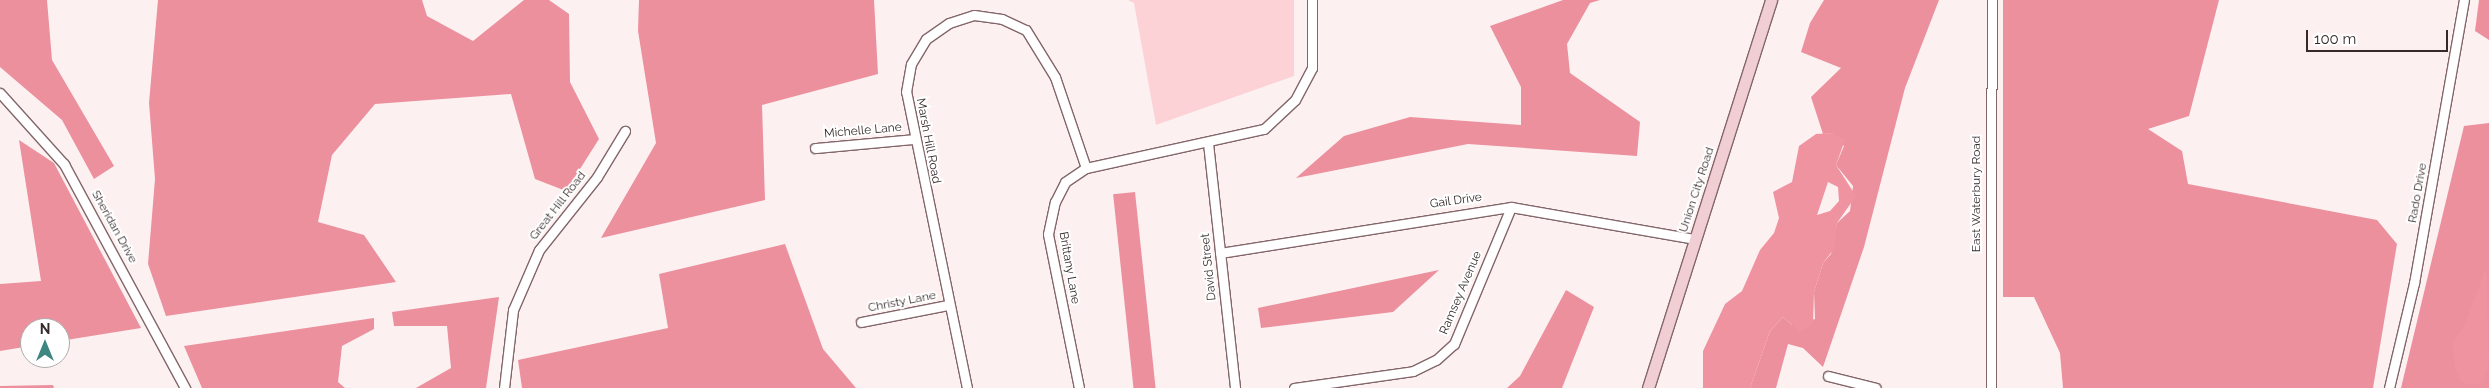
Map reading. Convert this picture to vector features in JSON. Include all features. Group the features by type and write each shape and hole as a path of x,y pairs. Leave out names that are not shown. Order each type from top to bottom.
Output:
{"main road":[{"name":"Union City Road","path":"1648,388 1771,0"}],"street":[{"name":"Brittany Lane","path":"1079,388 1048,234 1055,202 1065,182 1086,168 1208,143 1264,129 1295,100 1312,68 1312,0"},
{"name":"East Waterbury Road","path":"1991,388 1992,0"},
{"name":"Rado Drive","path":"2388,388 2414,282 2464,0"},
{"name":"Marsh Hill Road","path":"967,388 948,306 906,92 911,64 926,39 949,23 974,15 1002,19 1026,30 1041,49 1086,168"},
{"name":"Sheridan Drive","path":"0,93 64,164 185,388"},
{"name":"Great Hill Road","path":"504,388 513,310 539,250 597,177 625,131"},
{"name":"Michelle Lane","path":"815,148 914,139"},
{"name":"David Street","path":"1208,143 1235,388"},
{"name":"Gail Drive","path":"1220,253 1511,207 1695,239"},
{"name":"Ramsey Avenue","path":"1294,388 1413,371 1436,360 1454,344 1511,207"},
{"name":"Christy Lane","path":"861,322 948,306"},
{"path":"1828,376 1876,388"}],"shaded area":[{"path":"0,0 47,0 52,60 114,166 94,179 62,120 0,67"},
{"path":"158,0 422,0 427,16 473,41 524,0 549,0 569,14 570,82 599,139 566,191 535,179 511,94 375,104 332,155 318,222 364,235 396,282 166,316 148,264 155,179 149,103"},
{"path":"639,0 874,0 878,74 762,105 765,200 601,238 656,143 638,31"},
{"path":"1128,0 1294,0 1294,76 1156,125 1134,3"},
{"path":"1563,0 1600,0 1590,3 1567,44 1570,73 1640,122 1637,156 1468,144 1296,178 1344,136 1410,117 1521,125 1521,87 1490,26"},
{"path":"1824,0 1939,0 1905,88 1864,247 1823,367 1803,348 1788,344 1776,388 1750,388 1770,331 1783,317 1792,325 1815,319 1814,292 1823,263 1831,254 1837,223 1850,211 1853,186 1836,165 1844,146 1832,133 1823,134 1811,97 1841,68 1801,52 1810,23"},
{"path":"2003,0 2219,0 2189,116 2148,129 2182,151 2188,184 2377,220 2397,244 2373,388 2063,388 2060,353 2034,297 2003,297"},
{"path":"2479,0 2489,0 2489,40 2475,31"},
{"path":"2489,123 2489,388 2401,388 2464,126"},
{"path":"1832,133 1845,140 1836,165 1856,196 1837,223 1834,249 1823,263 1814,292 1813,324 1800,332 1783,317 1770,331 1750,388 1703,388 1703,351 1725,304 1742,291 1760,250 1774,233 1779,218 1773,192 1792,182 1799,146 1816,134","holes":["1828,182 1838,187 1839,201 1830,211 1817,215"]},
{"path":"19,140 54,163 141,328 70,339 70,318 20,318 20,348 0,351 0,284 41,281"},
{"path":"1135,192 1156,388 1133,388 1113,194"},
{"path":"785,244 823,349 856,388 522,388 518,360 668,328 659,274"},
{"path":"2486,267 2489,363 2483,383 2469,385 2460,380 2455,368 2452,343 2464,327"},
{"path":"1439,270 1393,312 1261,328 1258,308"},
{"path":"1566,290 1594,307 1562,388 1507,388 1520,376"},
{"path":"499,297 486,388 416,388 451,368 447,326 394,326 392,312"},
{"path":"374,318 374,329 342,346 338,382 345,388 202,388 184,346"},
{"path":"53,385 54,388 0,388 0,386"}]}
